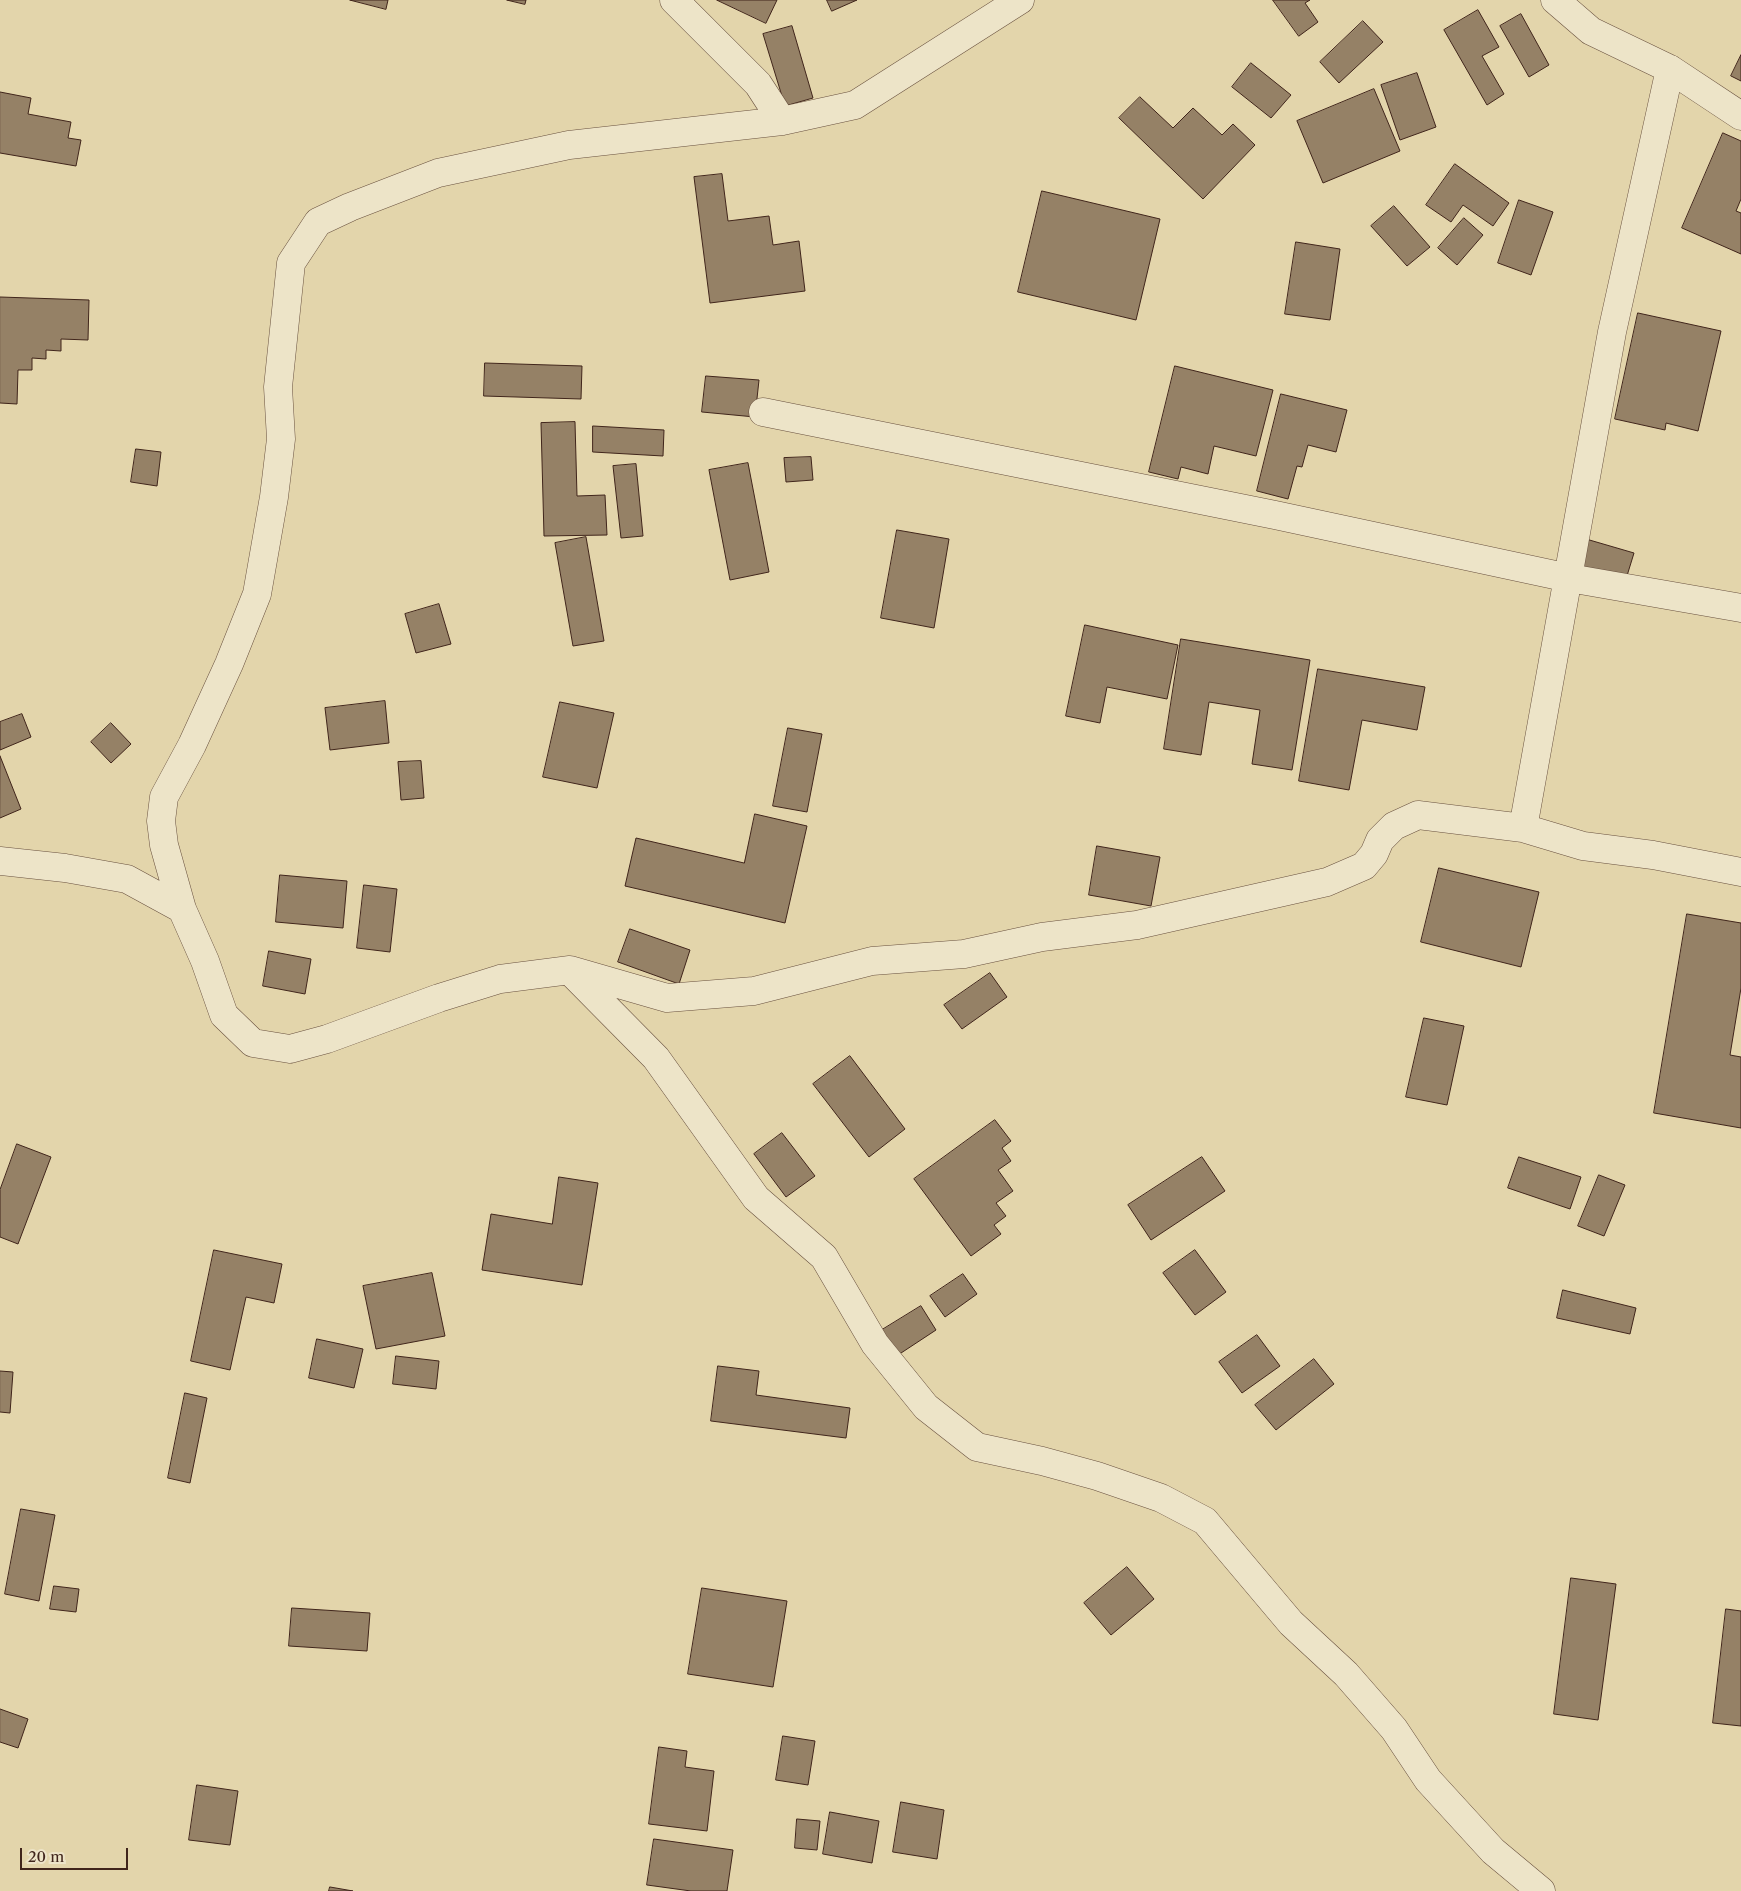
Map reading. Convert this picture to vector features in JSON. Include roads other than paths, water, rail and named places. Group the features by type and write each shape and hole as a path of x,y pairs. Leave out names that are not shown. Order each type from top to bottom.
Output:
{"street":[{"path":"674,0 758,84 782,121"},
{"path":"1020,0 855,105 782,121 569,145 438,173 350,207 318,222 291,264 278,387 281,439 274,497 257,594 196,736 164,796 161,821 164,845 182,909 205,961 224,1015 254,1043 290,1049 327,1039 439,998 500,979 570,970 667,998 754,991 872,961 964,954 1042,937 1137,925 1327,882 1364,866 1374,854 1380,840 1394,826 1418,815 1523,828 1583,846 1653,855 1741,872"},
{"path":"1555,0 1590,31 1670,69 1741,116"},
{"path":"1523,828 1612,332 1670,69"},
{"path":"763,412 1265,513 1569,578 1741,608"},
{"path":"0,861 65,868 128,879 182,909"},
{"path":"570,970 656,1058 756,1198 824,1257 875,1344 926,1407 977,1448 1042,1461 1097,1476 1162,1498 1205,1521 1291,1623 1346,1674 1394,1729 1434,1787 1493,1851 1541,1891"}]}
